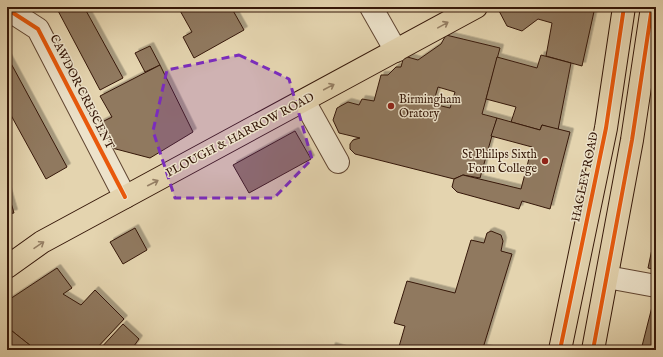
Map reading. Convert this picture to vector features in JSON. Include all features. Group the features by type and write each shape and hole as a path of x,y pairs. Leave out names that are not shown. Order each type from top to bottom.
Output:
{"main road":[{"name":"PLOUGH & HARROW ROAD","path":"7,267 42,242 476,7"},
{"name":"HAGLEY ROAD","path":"560,350 606,128 624,7"},
{"path":"593,350 632,140 652,7"}],"street":[{"path":"372,7 396,51"},
{"name":"CAWDOR CRESCENT","path":"7,9 38,29 125,197"},
{"path":"304,101 338,162"},
{"path":"607,277 656,286"}],"highlighted area":[{"path":"239,55 289,79 312,159 274,198 175,198 153,131 167,70"}],"building":[{"path":"56,7 84,7 123,78 100,90"},
{"path":"178,7 231,7 244,30 194,58 183,37 192,32"},
{"path":"502,7 595,7 582,66 546,56 552,23 538,19 522,31 507,26 498,9"},
{"name":"Birmingham Oratory","path":"446,35 500,48 482,114 497,118 480,178 463,175 454,179 355,154 350,149 350,144 353,140 360,138 339,133 333,120 337,108 348,102 359,105 362,99 374,101 381,75 388,75 396,67 401,67 404,56 418,60 441,44","holes":["438,87 455,92 450,108 433,104"]},
{"path":"150,46 160,65 145,72 135,53"},
{"path":"541,55 571,63 558,130 542,125 540,130 511,122 516,107 486,99 497,57 537,68"},
{"path":"7,56 67,167 46,179 7,108"},
{"path":"160,65 193,132 150,158 112,148 100,123 112,117 100,96"},
{"name":"St Philips Sixth Form College","path":"497,118 540,130 542,125 570,132 550,209 522,201 519,209 457,192 452,187 454,179 463,175 521,189 532,147 491,136"},
{"path":"295,131 311,159 249,193 233,165"},
{"path":"7,189 14,213 7,214"},
{"path":"135,228 147,250 123,264 110,242"},
{"path":"491,231 501,235 503,241 501,251 512,254 483,348 492,350 398,350 405,326 394,323 407,281 455,293 471,240 484,243 487,233"},
{"path":"655,235 656,236 656,270 648,268"},
{"path":"57,268 72,288 63,294 81,305 95,290 124,319 95,350 36,350 7,327 7,301"},
{"path":"654,299 656,299 656,350 641,350"},
{"path":"123,324 139,339 131,350 99,350"},
{"path":"7,327 36,350 7,350"},
{"path":"332,346 345,350 331,350"}],"cycle path":[{"path":"560,350 606,128 624,7"},
{"path":"593,350 632,140 652,7"},
{"path":"7,9 38,29 125,197"}],"place":[{"name":"Birmingham Oratory","path":"391,106"},
{"name":"St Philips Sixth Form College","path":"545,161"}]}
